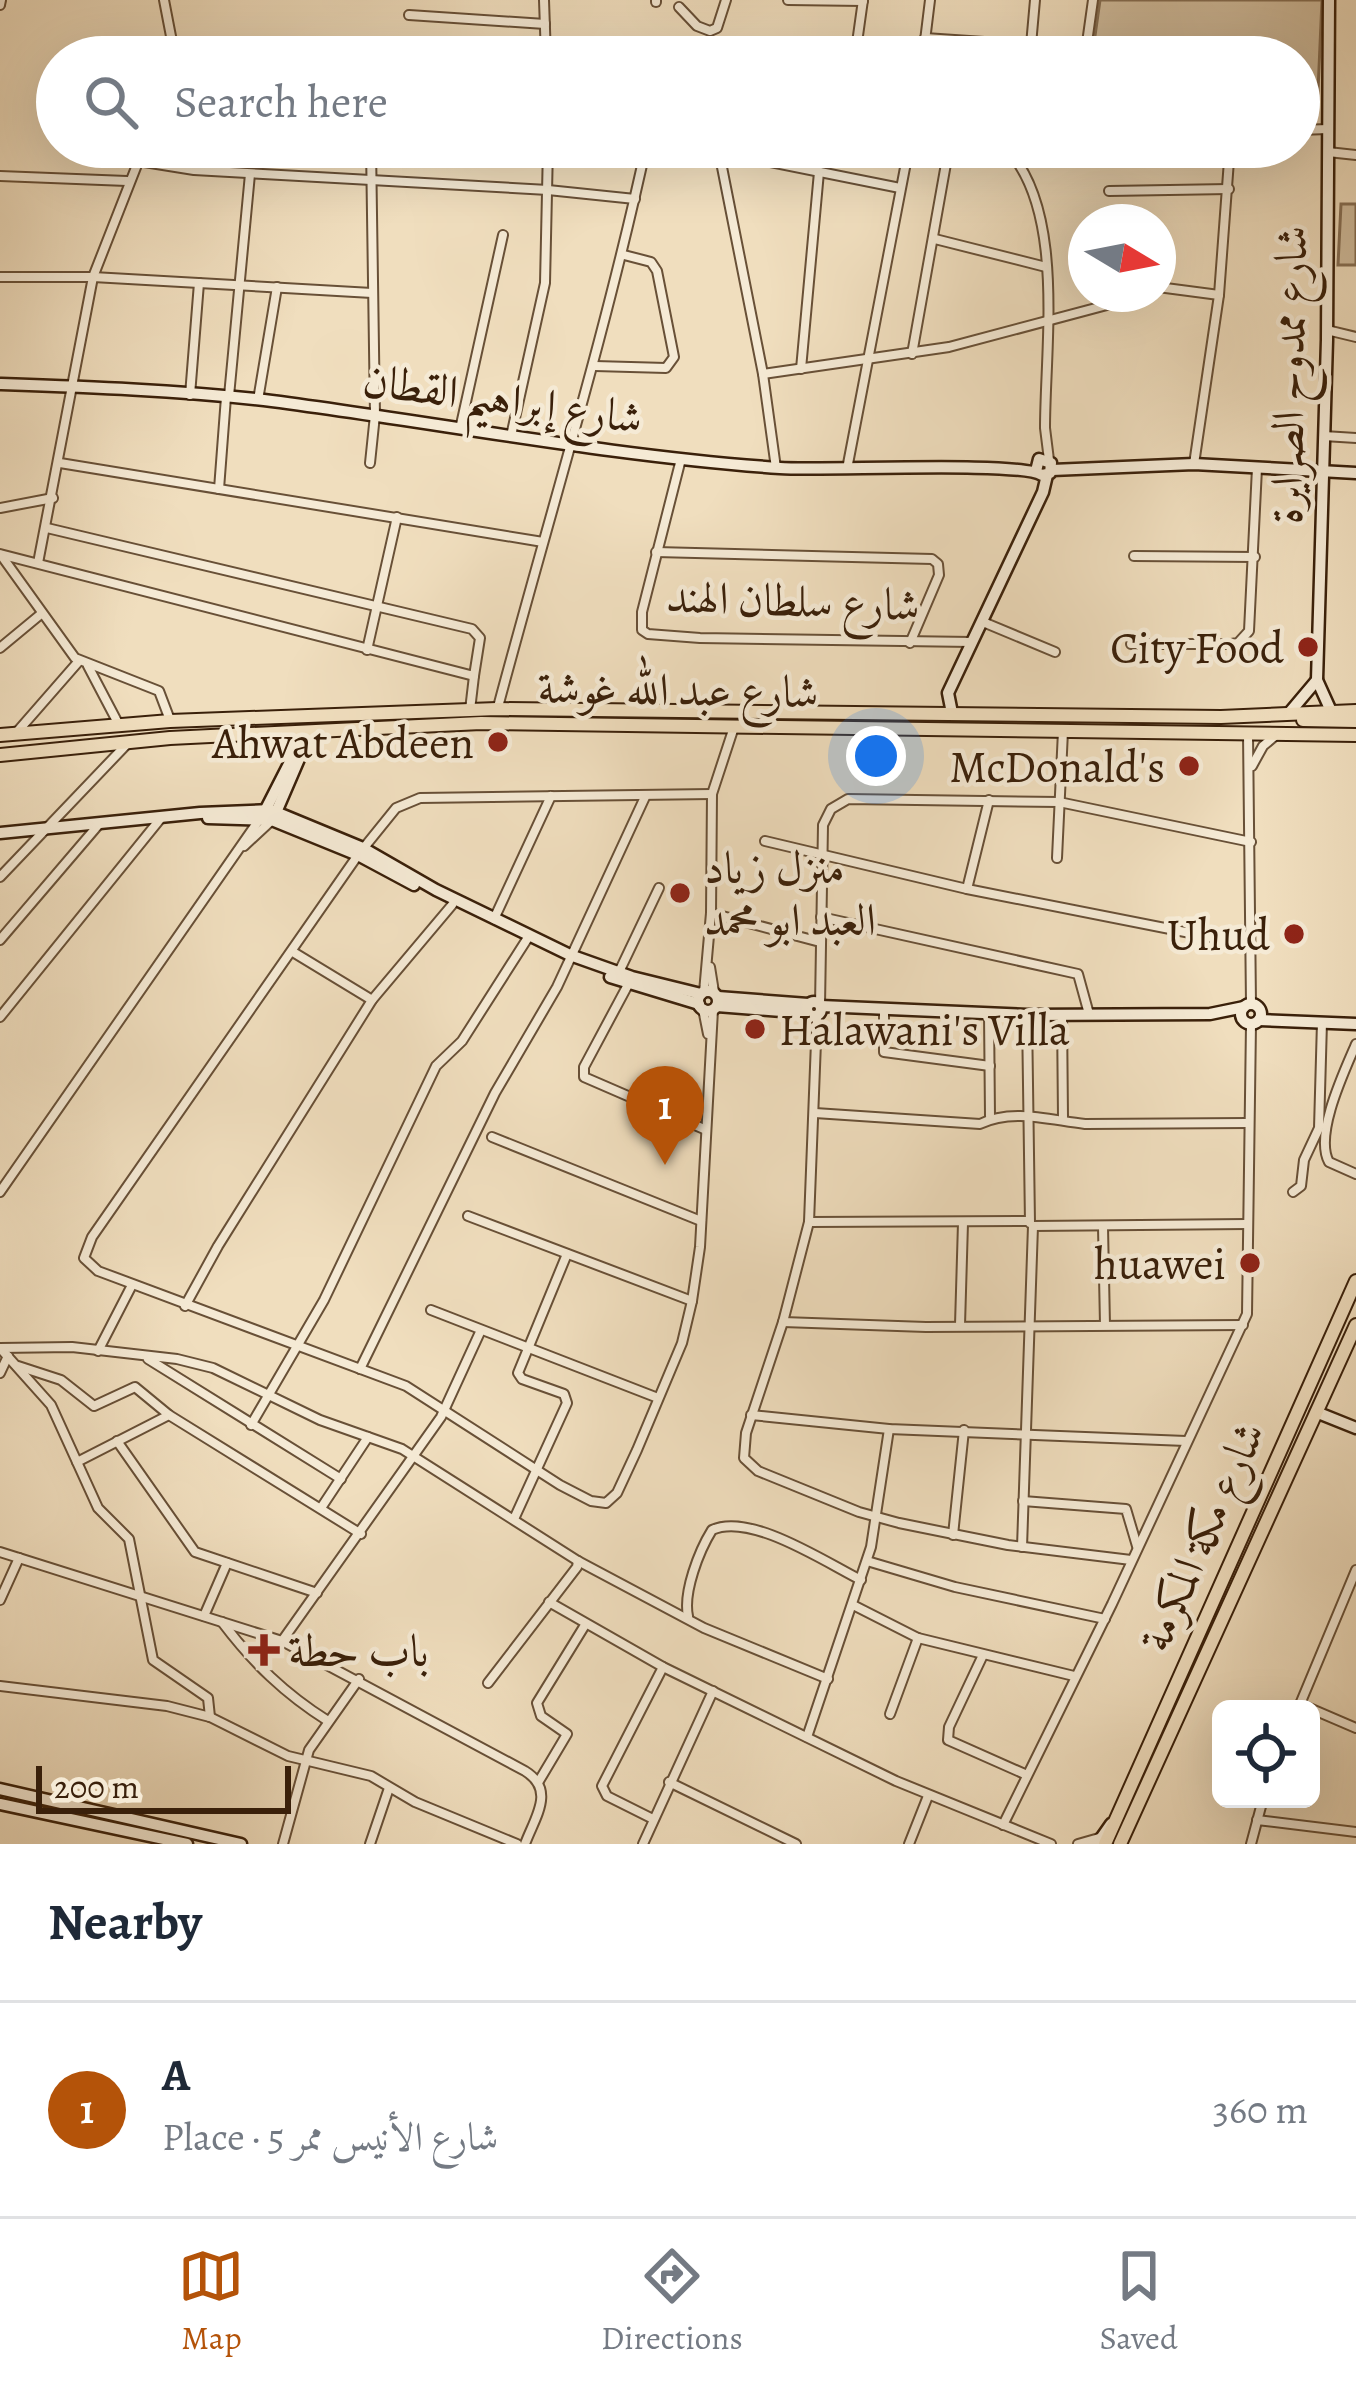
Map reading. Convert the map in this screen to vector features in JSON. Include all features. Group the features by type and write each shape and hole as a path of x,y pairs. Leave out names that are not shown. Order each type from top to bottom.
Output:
{"main road":[{"name":"شارع عبد الله غوشة","path":"0,735 170,721 497,709 1221,717 1356,711"},
{"path":"1221,717 1356,721"},
{"name":"شارع عبد الله غوشة","path":"0,755 287,731 481,723 1356,735"},
{"name":"شارع مكة المكرمة","path":"1100,1842 1114,1822 1356,1281"},
{"name":"شارع مكة المكرمة","path":"1120,1844 1356,1325"}],"street":[{"path":"164,0 170,36"},
{"path":"544,0 545,36"},
{"path":"680,7 710,31 717,28 726,0"},
{"path":"788,0 863,0 858,36"},
{"path":"926,36 930,0"},
{"path":"1031,36 1035,0"},
{"path":"1088,36 1093,0"},
{"name":"شارع ممدوح الصرايرة","path":"1329,0 1327,330 1317,680 1331,711"},
{"path":"409,16 544,24"},
{"path":"1320,129 1328,129"},
{"path":"1328,152 1356,155"},
{"path":"38,563 93,277 135,168"},
{"path":"198,168 548,190 635,200"},
{"path":"370,463 375,415 371,168"},
{"path":"512,436 544,283 548,168"},
{"path":"497,709 595,366 642,168"},
{"path":"722,168 763,374 776,468"},
{"path":"801,168 900,188"},
{"path":"847,471 904,168"},
{"path":"912,354 946,168"},
{"path":"1020,168 1040,206 1046,267 1044,467"},
{"path":"1194,464 1219,296 1229,168"},
{"path":"801,369 819,172"},
{"path":"219,489 250,174"},
{"path":"0,176 128,182"},
{"path":"1109,191 1228,189"},
{"path":"460,429 503,235"},
{"path":"935,238 1046,267"},
{"path":"595,366 658,369 672,364 674,357 657,271 651,262 624,255"},
{"path":"0,277 93,277 372,293"},
{"path":"190,395 199,283"},
{"path":"258,400 277,287"},
{"path":"1176,290 1219,296"},
{"path":"763,374 912,354 1079,312"},
{"path":"1327,330 1356,337"},
{"name":"شارع إبراهيم القطان","path":"0,384 258,400 570,445 776,468 847,471 1194,464 1356,473"},
{"path":"1324,436 1356,438"},
{"name":"شارع سلطان الهند","path":"681,458 640,622 648,634 973,642"},
{"path":"60,463 542,542"},
{"path":"1131,644 1238,643 1250,631 1257,466"},
{"name":"شارع سلطان الهند","path":"952,712 948,693 1034,507 1044,467"},
{"path":"0,508 53,497"},
{"path":"367,650 397,518"},
{"path":"47,528 472,629 480,638 470,710"},
{"path":"656,552 932,559 939,575 910,643"},
{"path":"0,554 474,676"},
{"path":"0,554 41,614 83,663 119,725"},
{"path":"1134,556 1255,557"},
{"path":"0,648 41,614"},
{"path":"983,622 1054,652"},
{"path":"83,663 159,691 170,721"},
{"path":"16,734 83,663"},
{"path":"1290,712 1317,680"},
{"path":"712,794 410,799 396,808 360,852 87,1246 84,1258 92,1268 132,1285 406,1386 538,1472 591,1501 612,1499 682,1343 692,1301 701,1221 709,1036 712,794 735,726"},
{"path":"0,1192 269,815 305,745 318,730"},
{"path":"269,815 295,749 296,736 287,731"},
{"path":"1057,858 1063,731"},
{"path":"1003,1825 1243,1325 1248,1303 1248,733"},
{"path":"1251,768 1263,746 1277,734"},
{"path":"0,878 129,742"},
{"path":"494,919 551,796"},
{"path":"360,1369 495,1093 569,958 645,796"},
{"path":"1131,1560 1022,1547 878,1518 752,1467 742,1452 808,1222 815,1113 814,1009 827,815 848,799 1059,802 1251,842"},
{"path":"967,890 989,800"},
{"path":"0,832 191,816 269,815 360,852 527,939"},
{"path":"0,1017 160,818"},
{"path":"0,940 100,823"},
{"path":"765,841 967,890 1251,945"},
{"path":"360,852 452,905 569,958 708,1001 1027,1015 1251,1014 1356,1024"},
{"path":"617,976 658,888"},
{"path":"185,1306 372,1000 452,905"},
{"path":"711,913 820,942"},
{"path":"821,917 1074,973 1081,977 1089,1014"},
{"path":"251,1425 299,1345 436,1066 462,1041 527,939"},
{"path":"293,952 372,1000"},
{"path":"630,980 584,1066 584,1077 704,1129"},
{"path":"884,1010 884,1052 990,1066"},
{"path":"989,1014 990,1116"},
{"path":"1062,1014 1063,1117"},
{"path":"1022,1547 1031,1224 1027,1015"},
{"path":"1293,1192 1301,1186 1304,1160 1318,1135 1322,1021"},
{"path":"1356,1044 1340,1083 1324,1152 1329,1162 1356,1174"},
{"path":"1321,1079 1340,1083"},
{"path":"815,1113 980,1124 990,1116 1063,1117 1085,1124 1248,1123"},
{"path":"492,1136 701,1221"},
{"path":"468,1216 692,1301"},
{"path":"808,1222 1103,1227 1248,1224"},
{"path":"961,1325 963,1223"},
{"path":"1103,1227 1106,1325"},
{"path":"514,1519 567,1398 519,1377 567,1254"},
{"path":"98,1351 132,1285"},
{"path":"431,1310 658,1398"},
{"path":"783,1322 1243,1325"},
{"path":"282,1641 416,1456 445,1409 481,1330"},
{"path":"3,1350 58,1347 177,1359 213,1368 416,1456 578,1561 704,1628 828,1679"},
{"path":"3,1350 51,1405 98,1508 129,1540 153,1660 208,1698 210,1717"},
{"path":"0,1373 3,1350"},
{"path":"146,1358 341,1479"},
{"path":"17,1366 61,1380 94,1406 135,1387 170,1415 361,1534"},
{"path":"1316,1412 1356,1428"},
{"path":"76,1462 170,1415"},
{"path":"752,1415 889,1429 1186,1441"},
{"path":"807,1737 867,1561 878,1518 889,1429"},
{"path":"953,1534 964,1430"},
{"path":"321,1508 368,1437"},
{"path":"117,1441 196,1552 317,1593"},
{"path":"1024,1501 1126,1509 1138,1546"},
{"path":"688,1617 686,1602 704,1543 717,1527 764,1533 861,1580"},
{"path":"0,1552 282,1641 539,1781"},
{"path":"0,1600 19,1558"},
{"path":"488,1683 578,1561"},
{"path":"867,1561 955,1587 1105,1619"},
{"path":"204,1616 227,1563"},
{"path":"1302,1700 1356,1570"},
{"path":"549,1602 663,1667 928,1796 1050,1844"},
{"path":"853,1605 918,1638 1074,1676"},
{"path":"222,1622 251,1661 295,1700 328,1721"},
{"path":"0,1686 167,1706 210,1717 277,1751 357,1771 521,1844 542,1805 539,1781 567,1734 541,1716 537,1706 585,1625"},
{"path":"890,1714 918,1638"},
{"path":"983,1655 948,1740 1027,1774"},
{"path":"653,1819 607,1796 602,1786 663,1667"},
{"path":"283,1844 305,1760 359,1679"},
{"path":"643,1844 713,1690"},
{"path":"1320,1715 1356,1728"},
{"path":"669,1782 796,1844"},
{"path":"370,1844 389,1788"},
{"path":"0,1790 241,1844"},
{"path":"910,1844 928,1796"},
{"path":"0,1804 187,1844"},
{"path":"1251,1844 1260,1808"},
{"path":"1257,1820 1356,1832"},
{"path":"1339,1844 1342,1830"},
{"path":"1078,1844 1100,1842"}],"shaded area":[{"path":"1100,0 1322,0 1320,46 1320,36 1095,36"},
{"path":"1341,204 1356,204 1356,265 1338,265"}],"place":[{"name":"City Food","path":"1308,647"},
{"name":"Ahwat Abdeen","path":"498,742"},
{"name":"McDonald's","path":"1189,766"},
{"name":"منزل زياد العبد ابو محمد","path":"680,893"},
{"name":"Uhud","path":"1294,934"},
{"name":"Halawani's Villa","path":"755,1029"},
{"name":"A","path":"665,1165"},
{"name":"huawei","path":"1250,1263"},
{"name":"باب حطة","path":"264,1650"}]}
